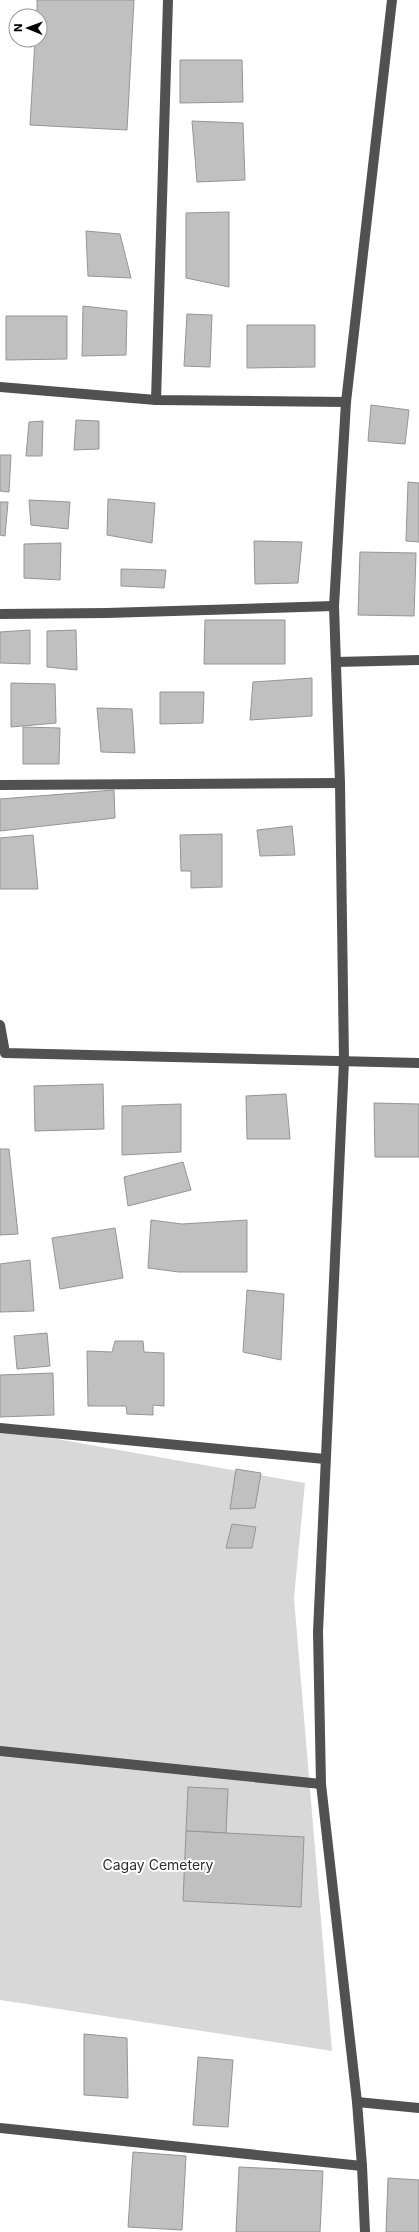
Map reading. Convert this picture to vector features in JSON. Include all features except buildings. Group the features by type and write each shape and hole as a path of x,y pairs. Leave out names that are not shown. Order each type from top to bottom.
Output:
{"street":[{"path":"156,400 168,0"},
{"path":"365,2232 362,2166 356,2102 321,1784 318,1632 344,1061 340,782 334,606 346,402 392,0"},
{"path":"0,387 156,400 346,402"},
{"path":"0,614 334,606"},
{"path":"336,662 419,660"},
{"path":"0,785 340,782"},
{"path":"0,1025 5,1053 419,1063"},
{"path":"0,1428 325,1459"},
{"path":"0,1751 321,1784"},
{"path":"356,2102 419,2108"},
{"path":"0,2128 362,2166"}],"green space":[{"name":"Cagay Cemetery","path":"0,1429 305,1483 294,1598 332,2051 0,2000"}]}
